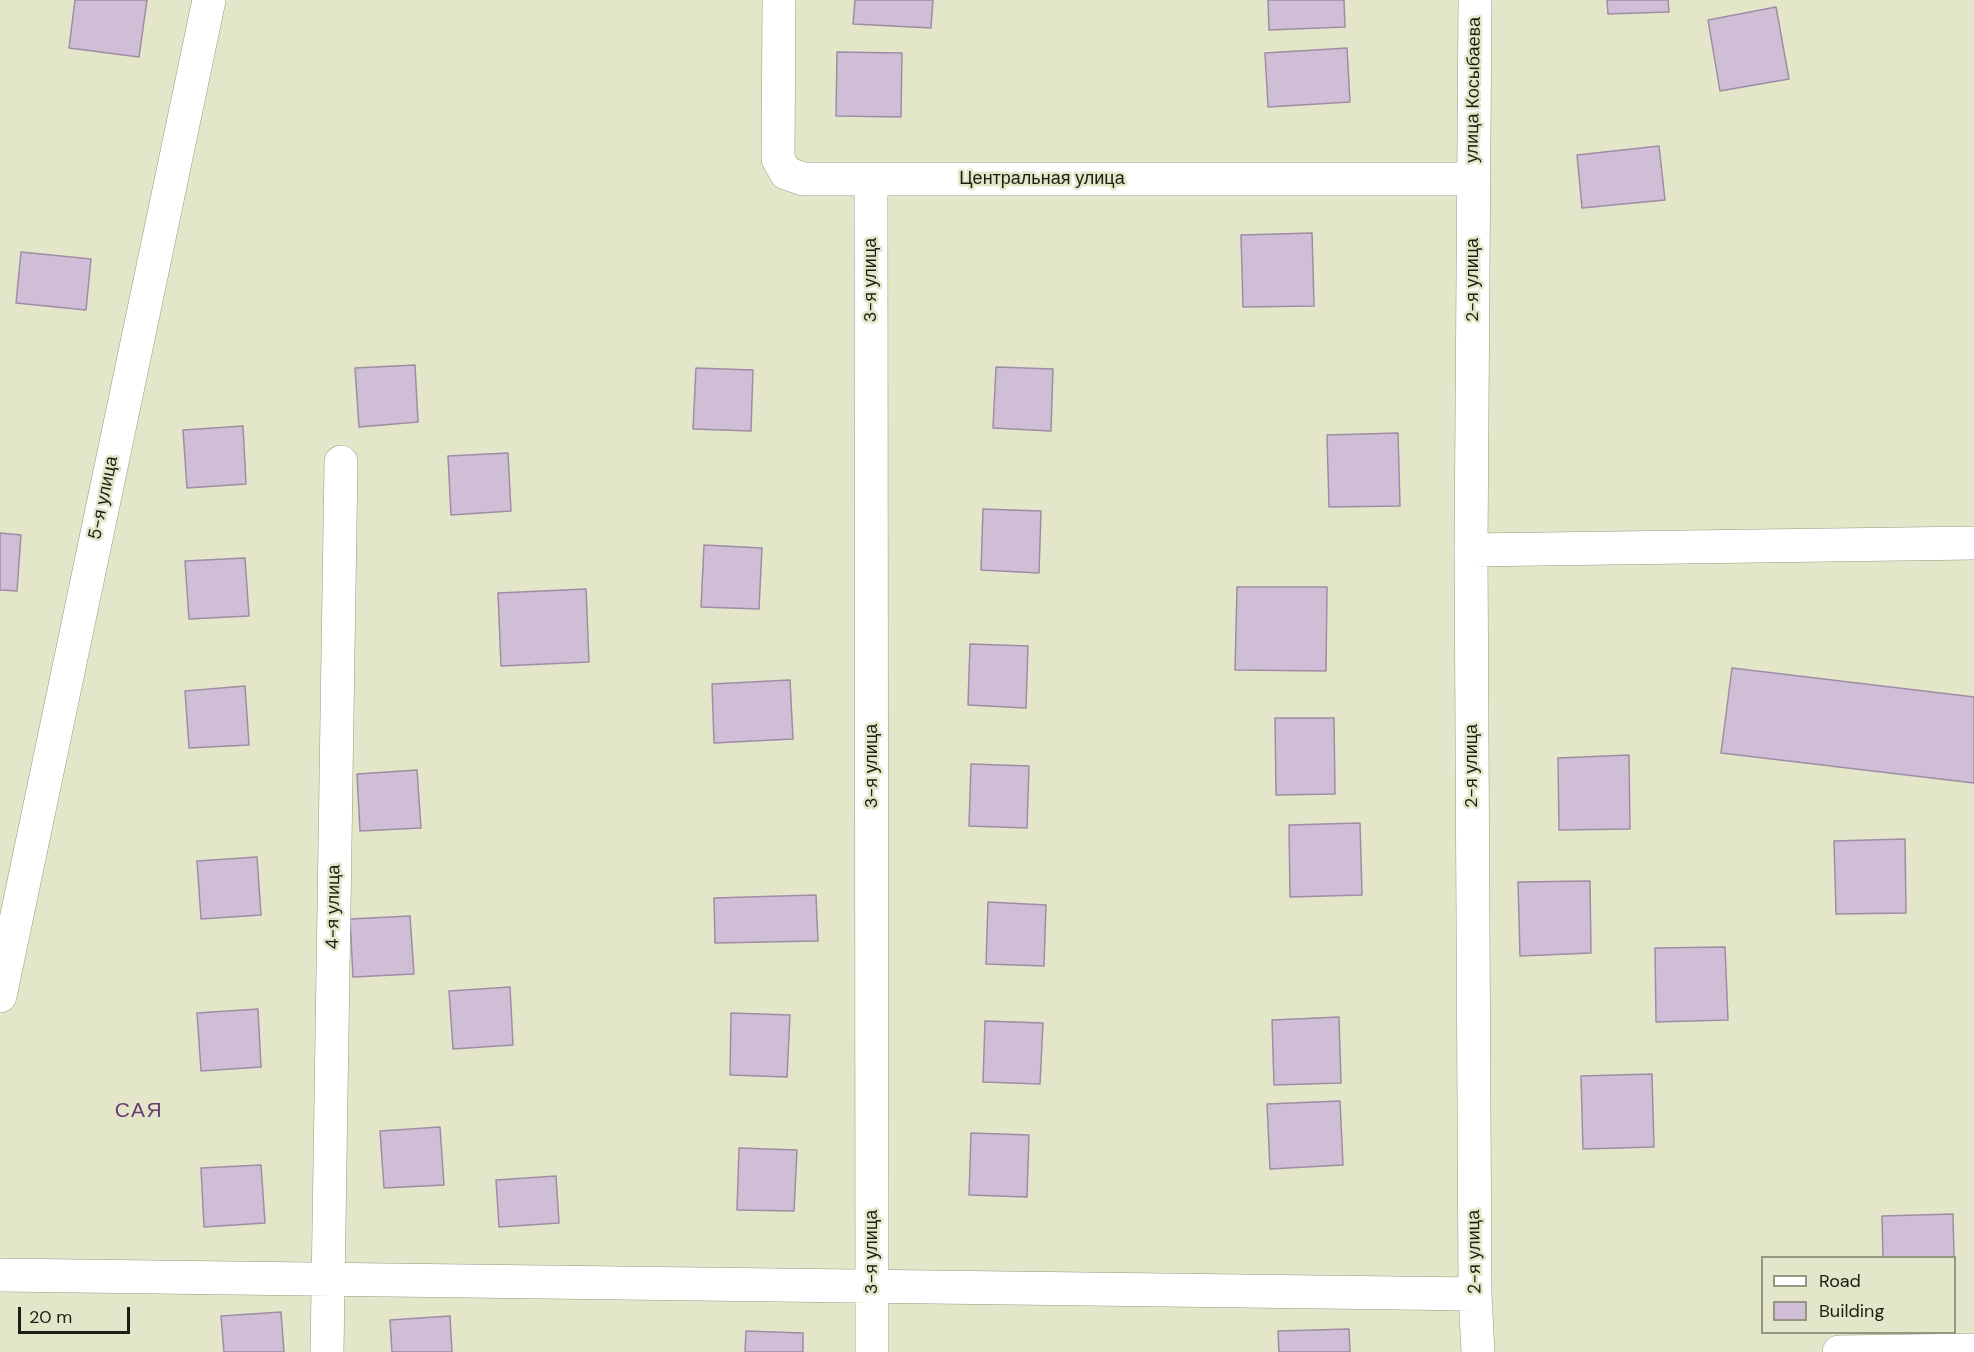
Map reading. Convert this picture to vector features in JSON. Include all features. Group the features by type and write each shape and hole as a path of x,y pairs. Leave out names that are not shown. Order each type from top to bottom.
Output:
{"street":[{"name":"5-я улица","path":"0,996 209,0"},
{"name":"Центральная улица","path":"779,0 778,159 786,173 803,179 1473,179"},
{"name":"улица Косыбаева","path":"1473,179 1475,0"},
{"name":"3-я улица","path":"871,179 872,1352"},
{"name":"2-я улица","path":"1473,179 1471,550 1475,1294 1478,1352"},
{"name":"4-я улица","path":"327,1352 341,462"},
{"path":"1471,550 1974,543"},
{"path":"0,1275 1475,1294"},
{"path":"1839,1352 1974,1350"}],"building":[{"path":"75,0 147,0 139,57 69,48"},
{"path":"855,0 933,0 931,28 853,24"},
{"path":"1268,0 1344,0 1345,27 1269,30"},
{"path":"1607,0 1668,0 1669,12 1608,14"},
{"path":"1776,7 1789,79 1720,91 1708,20"},
{"path":"1347,48 1350,102 1268,107 1265,53"},
{"path":"837,52 902,53 901,117 836,116"},
{"path":"1659,146 1665,200 1582,208 1577,155"},
{"path":"1312,233 1314,306 1243,307 1241,235"},
{"path":"21,252 91,259 86,310 16,303"},
{"path":"415,365 418,422 359,427 355,368"},
{"path":"996,367 1053,369 1051,431 993,428"},
{"path":"696,368 753,370 751,431 693,429"},
{"path":"243,426 246,484 187,488 183,430"},
{"path":"1398,433 1400,506 1329,507 1327,435"},
{"path":"508,453 511,511 451,515 448,456"},
{"path":"983,509 1041,511 1039,573 981,570"},
{"path":"0,533 21,535 17,591 0,590"},
{"path":"704,545 762,548 759,609 701,607"},
{"path":"245,558 249,616 189,619 185,561"},
{"path":"1237,587 1327,587 1326,671 1235,670"},
{"path":"586,589 589,662 501,666 498,593"},
{"path":"970,644 1028,646 1026,708 968,705"},
{"path":"1732,668 1974,697 1974,783 1721,753"},
{"path":"790,680 793,739 714,743 712,684"},
{"path":"245,686 249,745 189,748 185,691"},
{"path":"1275,718 1334,718 1335,794 1276,795"},
{"path":"1629,755 1630,829 1559,830 1558,758"},
{"path":"971,764 1029,766 1027,828 969,826"},
{"path":"417,770 421,828 360,831 357,774"},
{"path":"1360,823 1362,895 1290,897 1289,825"},
{"path":"1905,839 1906,913 1836,914 1834,841"},
{"path":"257,857 261,915 201,919 197,861"},
{"path":"1590,881 1591,953 1520,956 1518,882"},
{"path":"816,895 818,941 715,943 714,898"},
{"path":"988,902 1046,905 1044,966 986,964"},
{"path":"410,916 414,974 353,977 350,919"},
{"path":"1725,947 1728,1020 1656,1022 1655,948"},
{"path":"510,987 513,1045 453,1049 449,991"},
{"path":"258,1009 261,1067 201,1071 197,1013"},
{"path":"731,1013 790,1015 787,1077 730,1075"},
{"path":"1339,1017 1341,1083 1274,1085 1272,1020"},
{"path":"985,1021 1043,1023 1040,1084 983,1082"},
{"path":"1652,1074 1654,1147 1583,1149 1581,1076"},
{"path":"1340,1101 1343,1165 1270,1169 1267,1104"},
{"path":"440,1127 444,1185 384,1188 380,1131"},
{"path":"971,1133 1029,1135 1027,1197 969,1195"},
{"path":"739,1148 797,1150 794,1211 737,1210"},
{"path":"261,1165 265,1223 204,1227 201,1168"},
{"path":"556,1176 559,1223 499,1227 496,1180"},
{"path":"1953,1214 1954,1256 1883,1256 1882,1216"},
{"path":"281,1312 284,1352 224,1352 221,1316"},
{"path":"450,1316 452,1352 392,1352 390,1320"},
{"path":"1349,1329 1350,1352 1279,1352 1278,1331"},
{"path":"746,1331 803,1333 803,1352 745,1352"}],"district":[{"name":"САЯ","path":"139,1111"}]}
